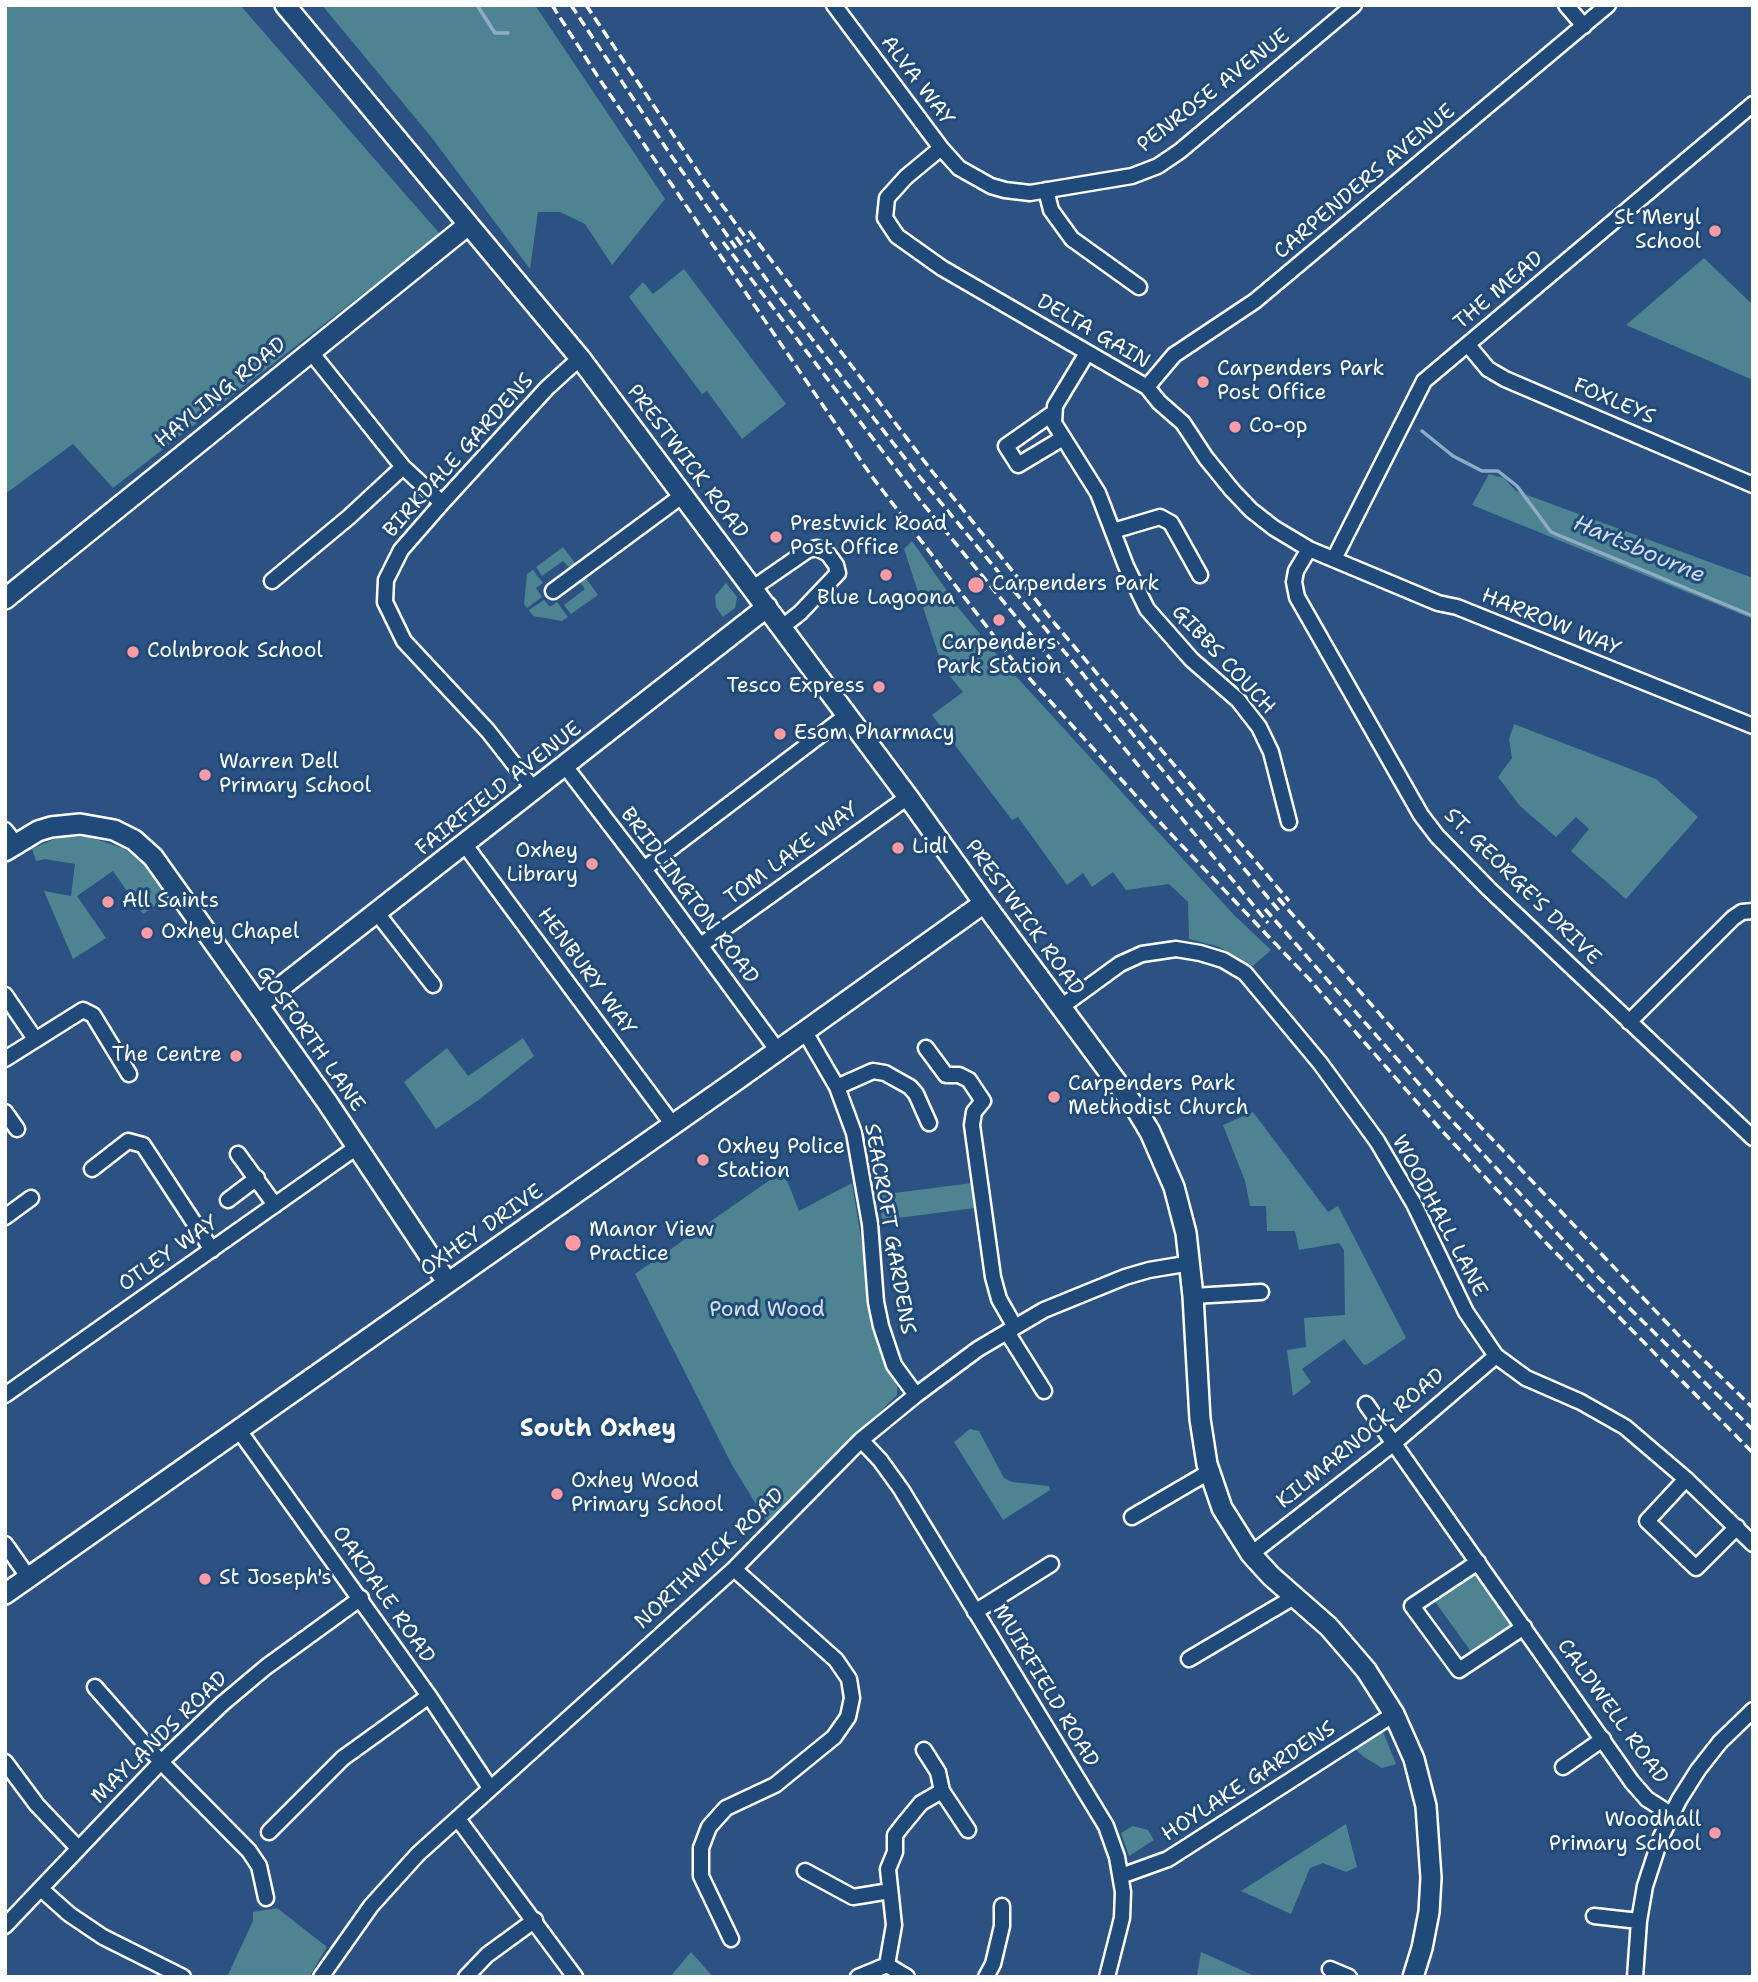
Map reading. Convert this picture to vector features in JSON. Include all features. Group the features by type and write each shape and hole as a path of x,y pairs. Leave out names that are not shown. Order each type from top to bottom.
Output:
{"street":[{"name":"PRESTWICK ROAD","path":"285,5 580,358 908,797 1135,1107 1158,1147 1178,1199 1186,1233 1191,1263 1200,1419 1209,1472 1222,1508 1251,1554 1356,1656 1394,1714 1414,1759 1426,1806 1431,1851 1429,1912 1413,1977"},
{"name":"ALVA WAY","path":"834,5 941,148"},
{"name":"PENROSE AVENUE","path":"941,148 960,168 979,181 1011,191 1030,193 1132,176 1158,166 1180,151 1354,5"},
{"path":"1566,5 1584,26"},
{"name":"CARPENDERS AVENUE","path":"1147,387 1174,355 1255,301 1608,5"},
{"name":"THE MEAD","path":"1334,559 1419,389 1433,372 1753,104"},
{"name":"DELTA GAIN","path":"941,148 900,182 887,198 884,212 890,227 916,251 942,268 1147,387 1158,402 1183,423 1218,474 1251,510 1309,549 1334,559"},
{"path":"1046,190 1051,210 1072,239 1139,287"},
{"name":"HAYLING ROAD","path":"5,599 468,225"},
{"name":"FOXLEYS","path":"1468,345 1488,369 1505,379 1753,485"},
{"path":"310,351 403,467 442,503"},
{"path":"1063,438 1018,465 1006,446 1053,413 1087,353"},
{"name":"BIRKDALE GARDENS","path":"535,790 488,730 404,641 386,602 386,580 401,550 442,503 547,388 580,358"},
{"name":"GIBBS COUCH","path":"1053,413 1054,423 1090,477 1105,507 1134,585 1147,609 1192,660 1238,700 1259,727 1271,752 1289,822"},
{"path":"272,581 349,517 403,467"},
{"path":"553,590 684,495"},
{"name":"GIBBS COUCH","path":"1113,531 1160,517 1171,523 1199,575"},
{"path":"753,588 808,550 817,548 828,554 838,573 800,613 782,627"},
{"name":"ST. GEORGE'S DRIVE","path":"1309,549 1296,571 1294,582 1297,597 1421,815 1437,836 1489,889 1753,1138"},
{"name":"HARROW WAY","path":"1334,559 1438,603 1457,607 1753,726"},
{"name":"FAIRFIELD AVENUE","path":"258,1006 767,607"},
{"path":"644,869 847,715"},
{"name":"BRIDLINGTON ROAD","path":"565,766 778,1051"},
{"name":"TOM LAKE WAY","path":"701,945 908,797"},
{"name":"GOSFORTH LANE","path":"9,842 67,824 104,827 134,841 159,865 357,1147 447,1282"},
{"name":"HENBURY WAY","path":"466,845 673,1125"},
{"name":"OXHEY DRIVE","path":"5,1594 984,904"},
{"path":"1629,1022 1733,918 1742,912 1753,911"},
{"path":"377,913 433,985"},
{"name":"WOODHALL LANE","path":"1061,1007 1120,964 1142,954 1177,950 1199,953 1223,960 1245,972 1320,1063 1377,1141 1414,1204 1466,1312 1496,1356 1525,1378 1581,1402 1625,1427 1686,1479 1753,1544"},
{"path":"5,995 35,1039"},
{"path":"5,1059 83,1010 89,1012 129,1074"},
{"name":"SEACROFT GARDENS","path":"805,1032 837,1087 854,1133 870,1224 876,1302 881,1326 894,1365 916,1395"},
{"path":"926,1048 946,1075 959,1075 969,1080 983,1101 974,1112 972,1125 993,1277 1011,1329 1044,1391"},
{"path":"837,1087 873,1071 885,1073 910,1087 929,1123"},
{"path":"5,1112 18,1129"},
{"path":"92,1168 128,1141 143,1146 212,1250"},
{"name":"OTLEY WAY","path":"5,1395 357,1147"},
{"path":"238,1154 275,1205"},
{"path":"228,1200 257,1178"},
{"path":"5,1217 32,1198"},
{"name":"NORTHWICK ROAD","path":"321,1977 353,1928 418,1854 734,1569 861,1440 978,1349 1044,1310 1104,1284 1149,1270 1191,1263"},
{"path":"1193,1296 1261,1292"},
{"name":"KILMARNOCK ROAD","path":"1251,1554 1393,1444 1496,1356"},
{"name":"CALDWELL ROAD","path":"1366,1404 1640,1792 1657,1807 1672,1815"},
{"name":"OAKDALE ROAD","path":"238,1429 429,1696 490,1788"},
{"name":"MUIRFIELD ROAD","path":"861,1440 895,1480 1106,1826 1121,1876 1122,1918 1107,1977"},
{"path":"1132,1517 1209,1472"},
{"path":"1686,1479 1647,1521 1696,1568 1737,1527"},
{"path":"5,1544 29,1578"},
{"path":"1478,1562 1412,1606 1459,1670 1524,1627"},
{"path":"975,1612 1051,1564"},
{"path":"731,1939 701,1876 701,1848 709,1827 726,1808 775,1785 834,1737 848,1717 852,1698 849,1679 836,1660 734,1569"},
{"path":"1189,1660 1293,1597"},
{"name":"MAYLANDS ROAD","path":"5,1926 161,1762 222,1704 266,1667 360,1598"},
{"path":"95,1688 161,1762 249,1851 259,1866 266,1898"},
{"path":"269,1832 342,1758 429,1696"},
{"path":"1636,1977 1639,1921 1653,1860 1672,1815 1708,1756 1730,1730 1753,1710"},
{"name":"HOYLAKE GARDENS","path":"1121,1876 1168,1859 1394,1714"},
{"path":"1563,1767 1603,1739"},
{"path":"924,1750 939,1772 943,1791 968,1830"},
{"path":"5,1762 37,1805 78,1848"},
{"path":"887,1965 894,1925 887,1875 895,1852 895,1835 921,1804 943,1791"},
{"path":"458,1819 575,1977"},
{"path":"805,1871 853,1897 890,1891"},
{"path":"41,1889 84,1925 162,1972 183,1977"},
{"path":"986,1977 993,1964 1002,1926 1002,1906"},
{"path":"1594,1916 1639,1921"},
{"path":"466,1977 487,1955 535,1920"},
{"path":"858,1977 887,1965"},
{"path":"887,1965 907,1977"},
{"path":"1330,1969 1349,1977"}],"green space":[{"path":"5,5 240,5 440,234 113,488 73,444 5,494"},
{"path":"322,5 535,5 665,199 612,265 585,224 560,212 538,212 530,269 432,138"},
{"path":"1704,258 1753,305 1753,380 1626,325"},
{"path":"684,269 786,404 742,439 707,391 702,394 629,297 643,282 653,294"},
{"path":"1489,474 1504,478 1516,491 1753,578 1753,619 1472,505"},
{"path":"912,541 961,611 1002,661 1234,915 1271,950 1253,966 1217,946 1189,939 1188,902 1169,884 1126,890 1113,872 1092,887 1083,873 1067,885 1018,817 1012,820 932,715 963,692 948,674 938,653 904,549"},
{"path":"563,547 578,567 572,571 563,561 542,576 536,567"},
{"path":"533,570 543,583 536,588 542,597 527,608 524,604 527,574"},
{"path":"583,574 598,595 571,614 564,605 585,589 577,578"},
{"path":"726,583 737,597 735,608 723,617 716,607 715,596"},
{"path":"544,600 550,607 557,602 568,617 562,621 533,616 529,610"},
{"path":"1514,724 1656,779 1698,817 1626,899 1571,851 1589,829 1576,817 1556,837 1520,806 1498,777 1512,758 1509,739"},
{"path":"89,837 123,848 145,865 167,897 143,914 113,871 77,896 106,938 73,959 44,891 71,896 75,864 45,859 36,861 32,849 54,839"},
{"path":"523,1038 534,1056 480,1099 436,1129 404,1082 447,1048 468,1076"},
{"path":"1253,1112 1328,1212 1338,1206 1406,1338 1364,1365 1344,1339 1302,1369 1311,1382 1293,1396 1287,1350 1306,1347 1304,1318 1345,1315 1344,1250 1339,1243 1299,1250 1295,1231 1267,1231 1266,1206 1250,1206 1245,1181 1223,1125"},
{"name":"Pond Wood","path":"780,1173 788,1183 799,1211 852,1183 871,1320 879,1349 897,1386 897,1395 767,1522 732,1465 635,1274"},
{"path":"972,1183 975,1208 882,1220 879,1195"},
{"path":"970,1429 979,1431 1004,1478 1012,1482 1049,1486 1050,1490 1003,1520 954,1442"},
{"path":"1475,1571 1517,1628 1475,1657 1433,1599"},
{"path":"1380,1732 1384,1734 1396,1764 1382,1768 1355,1749"},
{"path":"1346,1824 1357,1867 1346,1872 1323,1863 1310,1868 1291,1914 1241,1891"},
{"path":"1133,1826 1148,1830 1154,1840 1129,1856 1121,1833"},
{"path":"277,1908 327,1947 309,1977 227,1977 253,1921 253,1912"},
{"path":"691,1952 713,1977 670,1977"},
{"path":"1201,1952 1257,1977 1200,1977 1197,1975"}],"waterway":[{"name":"Hartsbourne","path":"477,5 495,33 508,33"},
{"name":"Hartsbourne","path":"1422,431 1453,456 1482,471 1498,471 1517,486 1551,532 1753,616"}],"railway":[{"path":"552,5 600,80 870,474 1010,657 1169,832 1310,980 1443,1132 1550,1247 1753,1453"},
{"path":"571,5 736,248"},
{"path":"586,5 701,176 749,242"},
{"path":"749,231 931,470 1056,625 1289,901"},
{"path":"736,237 918,475 1280,912"},
{"path":"723,242 919,499 1268,923"},
{"path":"1278,898 1455,1100 1684,1341 1753,1408"},
{"path":"1265,909 1442,1110 1595,1274 1753,1430"}],"place":[{"name":"St Meryl School","path":"1715,231"},
{"name":"Carpenders Park Post Office","path":"1203,382"},
{"name":"Co-op","path":"1235,427"},
{"name":"Prestwick Road Post Office","path":"776,537"},
{"name":"Blue Lagoona","path":"886,575"},
{"name":"Carpenders Park","path":"976,585"},
{"name":"Carpenders Park Station","path":"999,620"},
{"name":"Colnbrook School","path":"133,652"},
{"name":"Tesco Express","path":"879,687"},
{"name":"Esom Pharmacy","path":"780,734"},
{"name":"Warren Dell Primary School","path":"205,775"},
{"name":"Lidl","path":"898,848"},
{"name":"Oxhey Library","path":"592,864"},
{"name":"All Saints","path":"108,902"},
{"name":"Oxhey Chapel","path":"147,933"},
{"name":"The Centre","path":"236,1056"},
{"name":"Carpenders Park Methodist Church","path":"1054,1097"},
{"name":"Oxhey Police Station","path":"703,1160"},
{"name":"Manor View Practice","path":"573,1243"},
{"name":"Oxhey Wood Primary School","path":"557,1494"},
{"name":"St Joseph's","path":"205,1579"},
{"name":"Woodhall Primary School","path":"1715,1833"}],"district":[{"name":"South Oxhey","path":"598,1430"}]}
